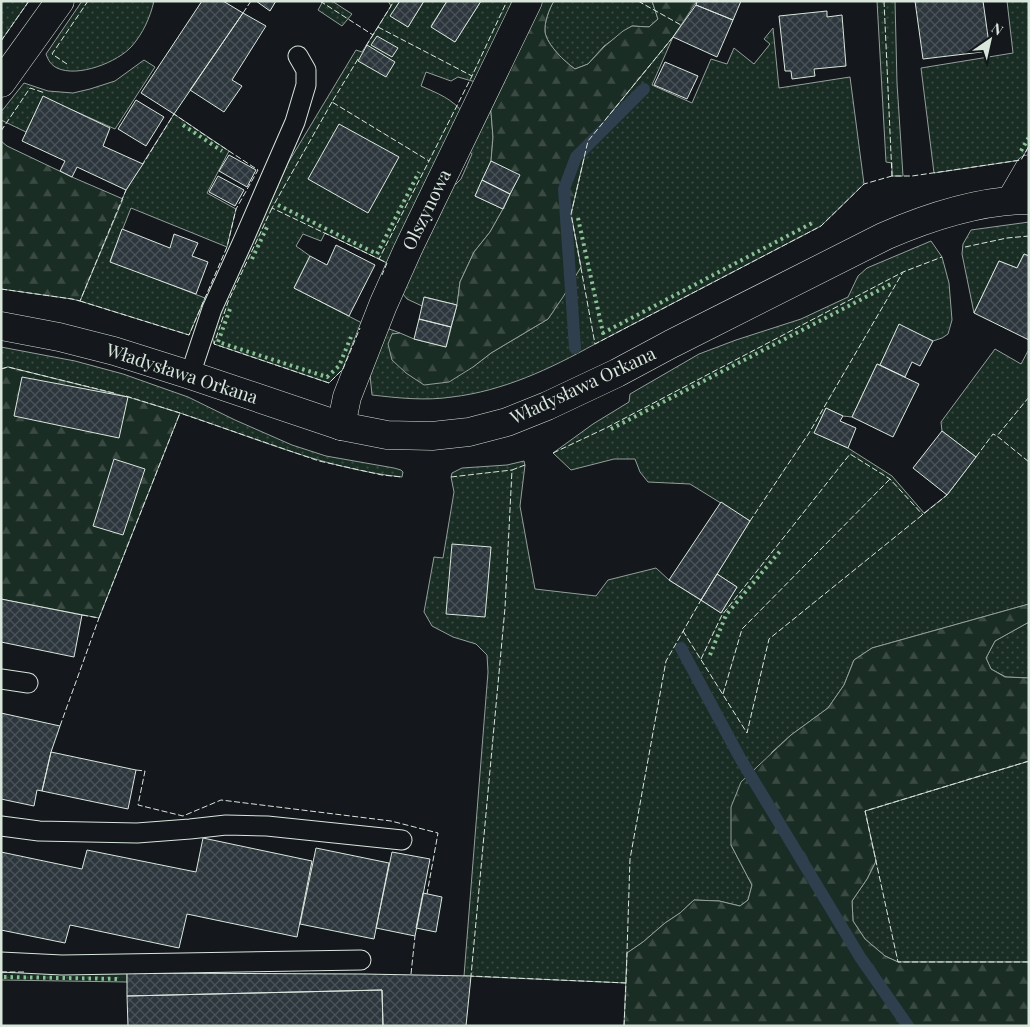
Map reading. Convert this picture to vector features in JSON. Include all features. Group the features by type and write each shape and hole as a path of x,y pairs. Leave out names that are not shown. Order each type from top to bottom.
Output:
{"street":[{"path":"1,84 60,1"},
{"name":"Olszynowa","path":"341,426 347,397 387,297 412,241 528,1"},
{"path":"1020,200 1029,169"},
{"name":"Władysława Orkana","path":"1,326 59,337 114,351 341,426 387,435 432,436 469,432 507,422 547,406 617,373 885,236 919,222 961,209 1020,200"}],"lane":[{"path":"190,375 212,309 247,233 294,122 306,85 306,70 298,56"},
{"path":"1,679 28,683"},
{"path":"1,826 39,831 137,832 226,825 267,826 402,840"},
{"path":"1,962 62,965 361,960"}],"green space":[{"path":"1,1 29,1 1,41"},
{"path":"82,1 154,1 143,31 126,52 108,63 97,67 86,70 66,71 53,65 46,54"},
{"path":"320,1 332,1 352,14 342,26 318,10 322,3"},
{"path":"388,1 400,1 391,16 408,27 424,1 447,1 431,26 455,42 481,1 518,1 479,83 458,77 451,81 426,72 421,86 450,100 464,114 391,261 387,263 325,233 321,241 303,234 296,246 310,256 294,288 362,323 343,369 329,383 214,344 212,336 219,310 288,163 356,50 362,52 391,6"},
{"path":"541,1 554,1 546,20 546,37 557,53 575,69 588,64 623,31 632,26 649,27 658,19 652,1 697,1 673,37 588,141 571,214 581,267 548,319 491,353 449,382 424,385 406,373 392,360 388,344 392,334 400,333 414,339 446,347 457,305 460,282 474,252 490,232 519,176 491,161 493,137 490,100"},
{"path":"554,1 652,1 658,19 649,27 632,26 604,46 588,64 575,69 557,53 546,37 546,20"},
{"path":"877,1 895,1 897,83 903,176 892,176 892,163 886,162"},
{"path":"1007,1 1029,1 1029,146 1021,160 934,173 921,68 1013,53"},
{"path":"773,28 779,88 850,77 864,184 821,226 578,353 526,378 490,390 442,398 412,399 372,395 370,375 384,327 400,333 392,334 473,367 491,353 548,319 581,267 571,214 588,141 673,37 652,85 692,103 711,59 727,64 734,48 754,64 770,44 764,39"},
{"path":"144,60 155,67 115,129 43,97 26,132 1,120 1,112 24,83 48,91 73,93 115,81"},
{"path":"490,100 493,137 491,161 475,196 503,209 490,232 474,252 460,282 457,305 425,297 422,306 407,299 399,289 447,185 456,184 461,179 472,154 466,149"},
{"path":"174,114 229,151 207,193 236,209 227,247 131,208 110,261 205,298 189,335 80,301 126,190"},
{"path":"1,141 7,146 72,177 123,199 80,301 1,289"},
{"path":"1029,222 1029,256 1024,254 1017,268 999,261 974,313 962,254 963,244 971,230"},
{"path":"931,241 942,257 949,283 952,320 948,334 933,341 899,325 880,365 877,364 852,417 843,416 826,408 815,433 848,448 892,476 924,513 947,495 976,457 942,431 941,422 995,349 1021,364 1028,351 1029,604 872,648 854,660 844,685 828,708 791,735 772,752 731,845 752,885 748,900 740,906 719,901 694,900 680,913 627,953 626,983 464,976 488,672 487,655 476,644 453,637 432,626 424,612 434,557 443,558 454,492 452,473 462,468 507,465 524,461 520,506 535,589 596,596 608,580 656,568 669,580 721,613 737,587 717,574 750,521 690,484 648,482 640,472 635,459 614,459 571,470 553,453 593,424 629,402 630,394 699,354 801,319 848,297 858,276 867,268"},
{"path":"1,347 75,361 123,374 188,397 292,445 326,456 401,470 403,472 402,477 373,473 317,460 180,413 116,394 8,367 1,369"},
{"path":"8,367 128,397 180,413 99,618 1,599 1,369"},
{"path":"1029,604 1029,622 995,641 986,658 991,669 1005,677 1029,678 1029,761 865,811 876,861 867,879 852,901 853,921 865,939 885,956 898,962 1029,962 1029,1026 624,1026 627,953 680,913 694,900 719,901 740,906 748,900 752,885 731,845 731,807 741,782 791,735 828,708 844,685 854,660 872,648"},
{"path":"1029,622 1029,678 1006,677 991,669 986,658 995,641"},
{"path":"1029,761 1029,962 898,962 885,956 865,939 853,921 852,901 867,879 876,861 865,811"},
{"path":"1,972 127,973 127,982 1,980"}],"building":[{"path":"202,1 223,1 243,13 174,114 141,93"},
{"path":"256,1 276,1 270,11"},
{"path":"400,1 424,1 408,27 390,16"},
{"path":"447,1 481,1 455,42 431,27"},
{"path":"697,1 741,1 733,20 696,5"},
{"path":"915,1 983,1 990,51 923,59"},
{"path":"696,5 733,20 717,57 673,37"},
{"path":"827,11 827,17 842,15 846,66 814,69 815,76 792,79 791,71 785,71 779,16"},
{"path":"243,13 266,26 232,80 242,86 224,112 190,90"},
{"path":"377,36 398,48 392,57 371,45"},
{"path":"367,45 395,62 386,77 358,61"},
{"path":"665,62 698,76 687,99 654,85"},
{"path":"43,96 110,128 103,146 143,164 126,190 77,167 72,177 60,171 65,161 22,141"},
{"path":"136,100 164,117 146,146 118,129"},
{"path":"339,124 399,157 368,213 308,179"},
{"path":"229,155 256,170 247,187 219,171"},
{"path":"491,161 520,175 510,194 482,180"},
{"path":"218,176 244,190 235,206 209,192"},
{"path":"482,180 510,194 503,209 475,196"},
{"path":"122,229 170,248 174,234 198,243 192,256 208,262 196,294 110,262"},
{"path":"336,245 375,265 349,316 294,288 310,256 327,265"},
{"path":"1024,254 1029,256 1029,340 974,313 999,261 1017,268"},
{"path":"424,297 457,305 451,327 419,319"},
{"path":"419,319 451,327 446,347 414,339"},
{"path":"899,324 933,341 920,366 912,362 905,377 880,365"},
{"path":"877,364 919,384 893,437 852,417"},
{"path":"22,377 128,397 119,438 14,416"},
{"path":"826,408 843,416 840,421 856,428 848,448 814,433"},
{"path":"942,431 976,457 947,495 913,468"},
{"path":"114,459 145,469 123,535 93,526"},
{"path":"721,502 750,521 701,600 669,580"},
{"path":"452,544 491,547 485,617 446,614"},
{"path":"717,574 737,587 721,613 701,600"},
{"path":"1,599 82,615 74,657 1,642"},
{"path":"1,713 60,726 51,752 42,791 37,790 34,806 1,799"},
{"path":"51,752 136,770 128,809 42,791"},
{"path":"203,838 312,861 297,937 187,914 179,948 70,925 65,943 1,930 1,852 82,869 87,850 196,872"},
{"path":"316,848 389,863 374,939 300,924"},
{"path":"392,852 430,859 415,936 376,928"},
{"path":"423,893 442,897 436,932 416,928"},
{"path":"127,973 471,976 466,1026 383,1026 382,990 127,996"},
{"path":"382,990 383,1026 128,1026 127,996"}],"waterway":[{"path":"575,348 564,189 576,157 644,89"},
{"path":"681,648 740,758 860,957 908,1026"}],"hedge":[{"path":"183,125 222,151"},
{"path":"1021,151 1029,137"},
{"path":"278,205 377,254 419,172"},
{"path":"578,218 603,333 814,222"},
{"path":"252,259 268,225"},
{"path":"611,429 891,284"},
{"path":"230,309 218,342 327,377 339,366 351,337"},
{"path":"710,655 726,615 781,550"},
{"path":"4,977 121,979"}],"fence":[{"path":"1,41 29,1"},
{"path":"67,64 52,54 88,1"},
{"path":"243,13 251,1"},
{"path":"320,1 373,35 394,1"},
{"path":"378,27 472,76 507,1"},
{"path":"638,1 681,25"},
{"path":"884,1 892,176 912,176 1021,160 1029,146"},
{"path":"366,46 373,35"},
{"path":"673,37 588,141 571,214 595,344 821,226 864,184 892,176"},
{"path":"358,59 332,102 429,161 472,76"},
{"path":"1,131 30,88 45,93"},
{"path":"332,102 272,208 379,259 429,161"},
{"path":"80,301 189,335 227,247 236,209 258,170 174,114 143,164"},
{"path":"1,289 80,301 126,190"},
{"path":"272,208 228,302 214,344 329,383 343,369 360,328"},
{"path":"965,247 1007,238 1029,236"},
{"path":"553,453 606,428 903,272 942,257"},
{"path":"379,259 387,263 382,275"},
{"path":"750,521 809,433 903,272"},
{"path":"1,369 8,367 114,393"},
{"path":"126,396 319,461 382,475 402,477"},
{"path":"1029,397 997,436 1029,462"},
{"path":"82,615 99,618 180,413"},
{"path":"976,457 993,434 997,436"},
{"path":"701,659 722,615 850,454 890,479 923,515"},
{"path":"525,465 512,470 505,608 471,976 626,983 624,1026"},
{"path":"451,477 512,470"},
{"path":"723,694 742,629 890,479"},
{"path":"683,631 747,733 769,639 947,495"},
{"path":"626,983 630,859 666,661 701,600"},
{"path":"60,726 99,618"},
{"path":"1029,761 865,811 898,962 1029,962"},
{"path":"136,770 145,771 138,805 183,816 221,800 391,821 438,833 427,894"},
{"path":"411,974 415,936"},
{"path":"1,972 25,972"}]}
